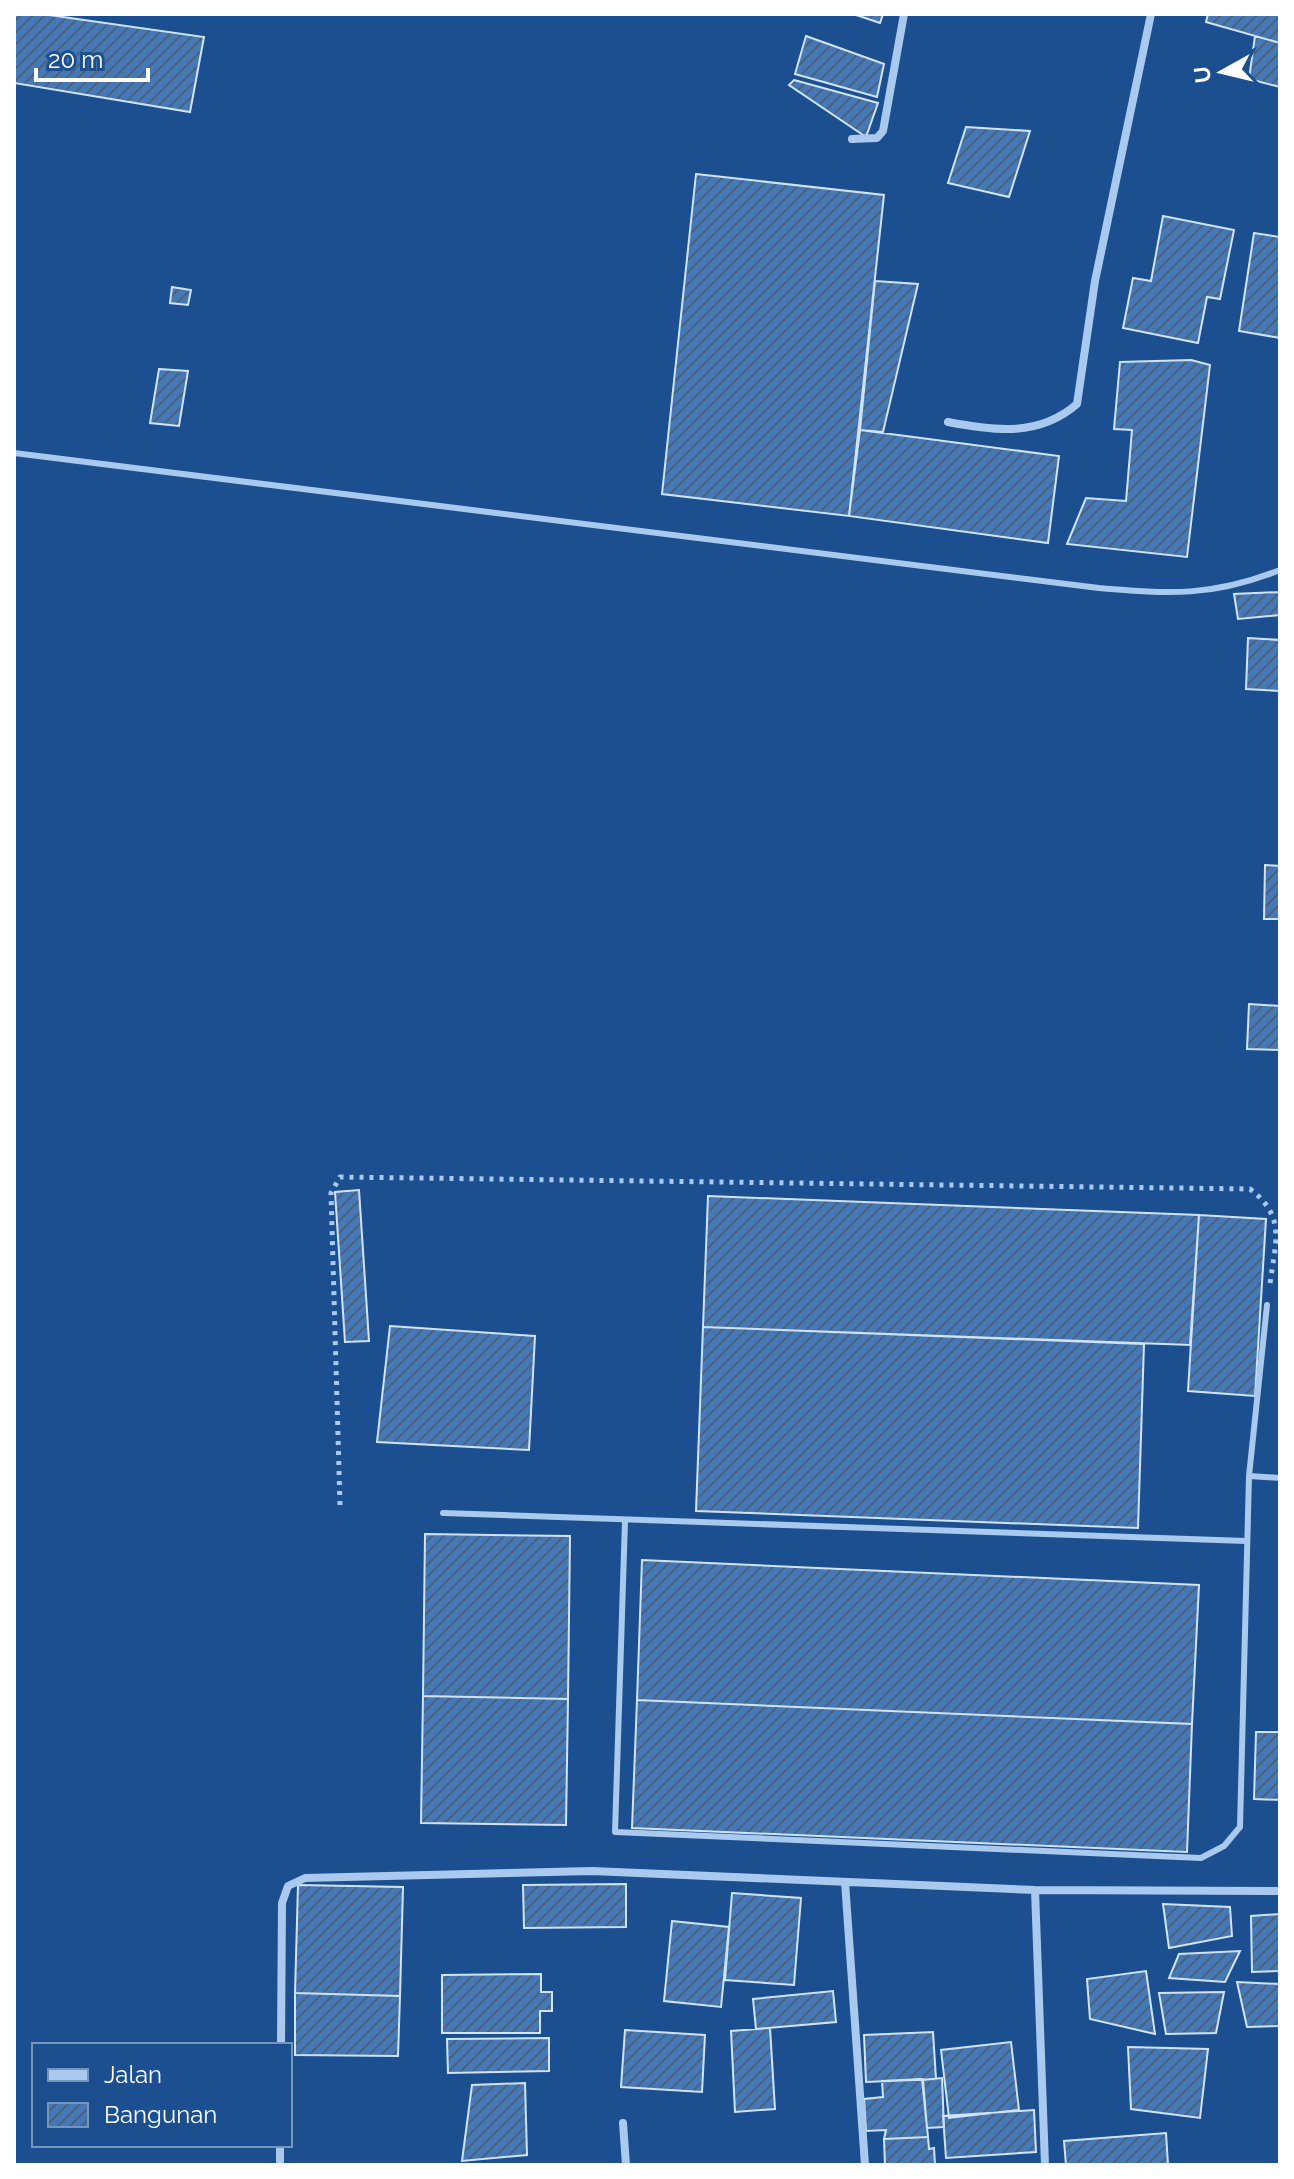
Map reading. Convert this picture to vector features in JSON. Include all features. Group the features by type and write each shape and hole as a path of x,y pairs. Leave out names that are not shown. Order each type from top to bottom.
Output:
{"street":[{"path":"852,139 877,138 883,131 904,14"},
{"path":"948,422 1009,430 1038,427 1059,419 1077,404 1095,281 1151,14"},
{"path":"281,2043 282,1903 288,1886 305,1878 592,1871 1035,1890 1280,1891"},
{"path":"845,1882 865,2165"},
{"path":"1035,1890 1045,2165"},
{"path":"623,2123 626,2165"}],"lane":[{"path":"14,453 1099,588 1168,593 1212,592 1280,570"},
{"path":"625,1521 615,1832 1201,1858 1224,1846 1240,1827 1249,1476 1267,1305"},
{"path":"1249,1476 1280,1478"},
{"path":"443,1513 1246,1541"}],"path":[{"path":"340,1505 331,1193 340,1177 1250,1189 1268,1202 1277,1225 1267,1305"}],"building":[{"path":"14,14 42,14 204,37 190,112 14,83"},
{"path":"853,14 883,14 880,23"},
{"path":"1208,14 1280,14 1280,43 1206,22"},
{"path":"806,36 884,64 877,97 795,74"},
{"path":"1255,36 1280,43 1280,87 1249,79"},
{"path":"794,80 878,103 866,137 789,85"},
{"path":"966,127 1030,131 1009,197 948,183"},
{"path":"696,174 884,195 849,516 662,494"},
{"path":"1163,216 1234,230 1220,299 1207,297 1198,343 1123,328 1133,278 1151,281"},
{"path":"1254,233 1280,237 1280,338 1239,331"},
{"path":"875,281 918,284 883,432 860,430"},
{"path":"172,287 191,290 188,305 170,303"},
{"path":"1191,360 1210,365 1187,557 1067,544 1086,498 1126,501 1132,430 1114,429 1120,362"},
{"path":"159,369 188,371 179,426 150,423"},
{"path":"860,430 1059,456 1048,543 849,516"},
{"path":"1280,592 1280,615 1238,619 1234,594"},
{"path":"1248,638 1280,640 1280,691 1246,689"},
{"path":"1265,865 1280,866 1280,919 1264,919"},
{"path":"1249,1004 1280,1006 1280,1050 1247,1049"},
{"path":"359,1190 369,1341 345,1342 335,1192"},
{"path":"708,1196 1199,1215 1190,1345 703,1327"},
{"path":"1199,1215 1266,1219 1255,1396 1188,1391"},
{"path":"390,1326 535,1336 529,1450 377,1442"},
{"path":"703,1327 1144,1344 1138,1528 696,1511"},
{"path":"425,1534 570,1536 568,1699 423,1696"},
{"path":"642,1560 1199,1585 1192,1724 637,1700"},
{"path":"423,1696 568,1699 566,1825 421,1823"},
{"path":"637,1700 1192,1724 1187,1852 632,1828"},
{"path":"1256,1732 1280,1732 1280,1800 1254,1799"},
{"path":"626,1884 626,1927 524,1928 523,1885"},
{"path":"298,1885 403,1887 400,1996 295,1993"},
{"path":"732,1893 801,1898 794,1985 725,1980"},
{"path":"1163,1904 1230,1907 1232,1936 1169,1948"},
{"path":"1280,1914 1280,1971 1252,1972 1251,1916"},
{"path":"672,1921 729,1927 721,2007 664,2001"},
{"path":"1240,1951 1225,1982 1169,1978 1179,1954"},
{"path":"1146,1971 1155,2034 1090,2019 1087,1979"},
{"path":"541,1974 541,1992 552,1992 552,2011 540,2011 540,2033 442,2033 442,1975"},
{"path":"1237,1982 1280,1984 1280,2026 1247,2027"},
{"path":"833,1991 836,2022 756,2029 753,1999"},
{"path":"1224,1992 1216,2033 1166,2034 1159,1993"},
{"path":"295,1993 400,1996 398,2056 295,2055"},
{"path":"770,2028 775,2109 735,2112 731,2031"},
{"path":"625,2030 705,2035 702,2092 621,2087"},
{"path":"933,2032 936,2079 866,2082 864,2035"},
{"path":"549,2038 549,2071 448,2073 447,2039"},
{"path":"1011,2042 1019,2110 949,2118 941,2050"},
{"path":"1128,2047 1208,2049 1200,2118 1131,2109"},
{"path":"942,2078 944,2127 927,2128 923,2080"},
{"path":"922,2079 928,2137 884,2139 886,2130 866,2131 864,2099 883,2097 882,2081"},
{"path":"525,2083 527,2155 462,2161 472,2085"},
{"path":"1034,2110 1036,2152 946,2158 943,2116"},
{"path":"1166,2133 1168,2165 1066,2165 1064,2141"},
{"path":"928,2137 929,2149 934,2148 935,2165 885,2165 884,2139"}]}
